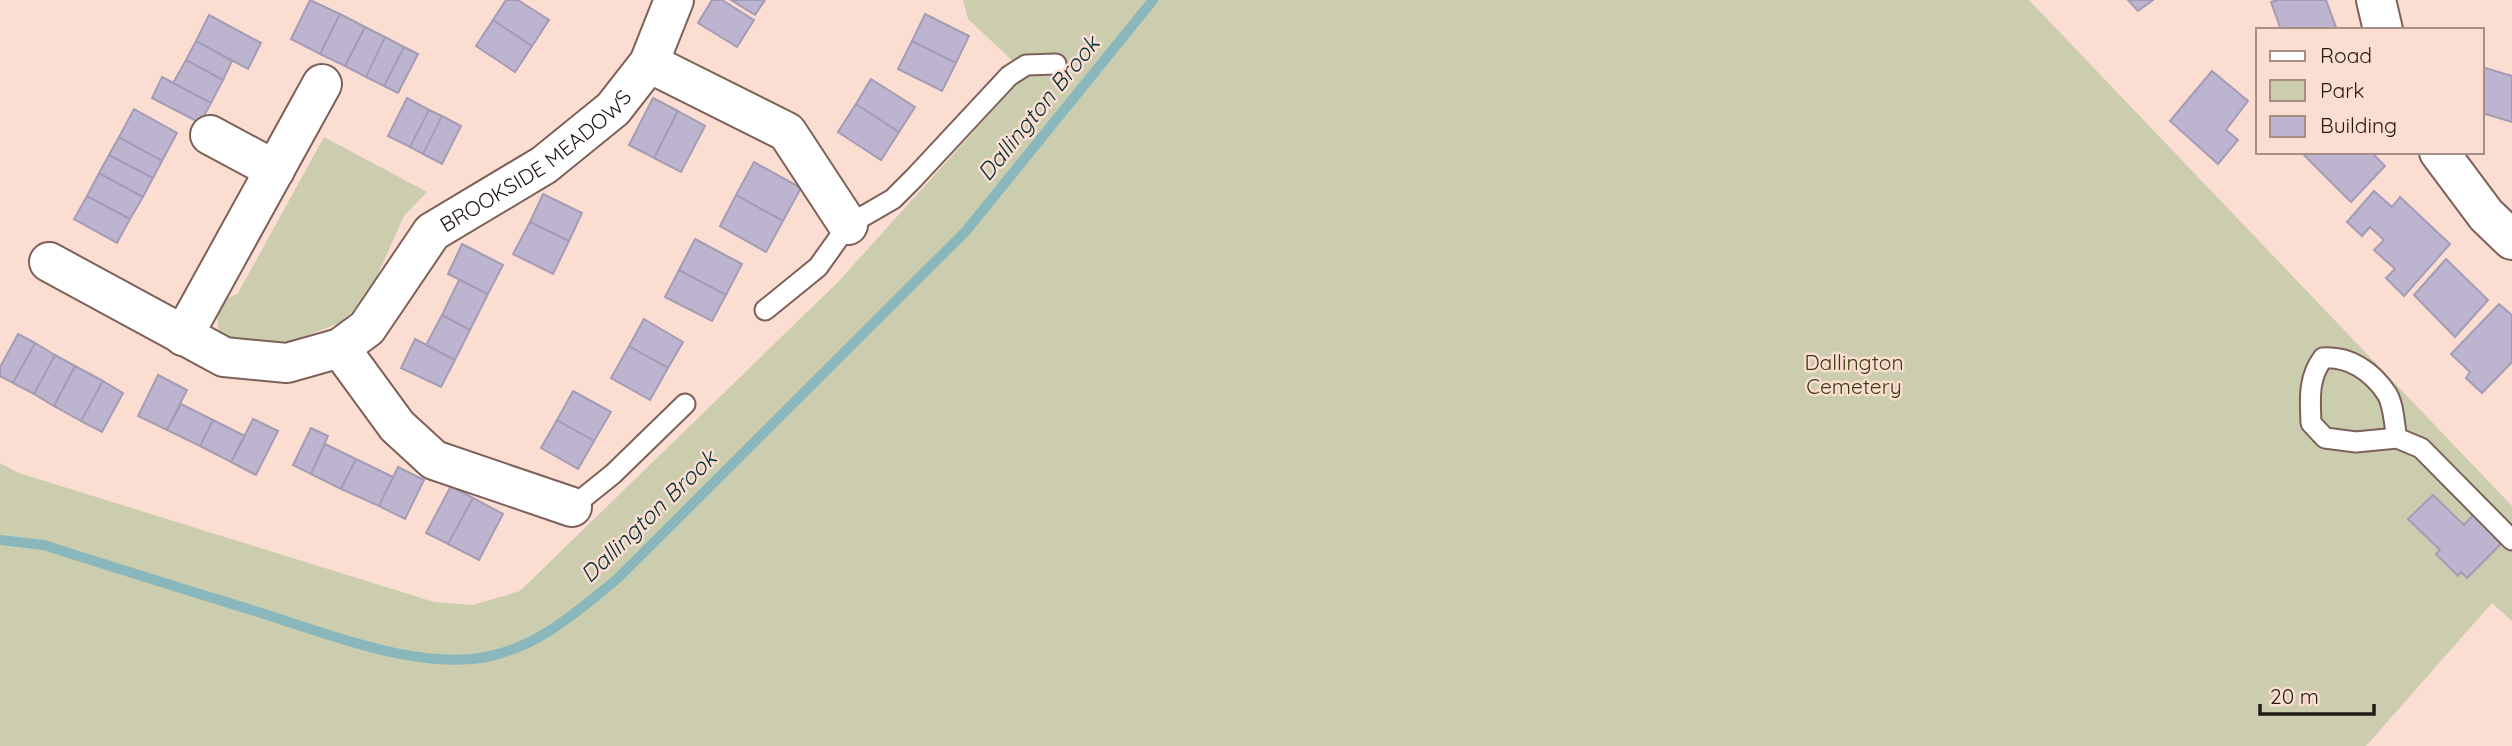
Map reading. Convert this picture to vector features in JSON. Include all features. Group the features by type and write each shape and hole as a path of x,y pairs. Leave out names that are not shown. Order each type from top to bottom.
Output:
{"street":[{"name":"BROOKSIDE MEADOWS","path":"49,262 224,357 287,363 340,348 367,328 432,232 544,165 613,109 649,63 674,0"},
{"path":"2376,0 2383,28"},
{"path":"649,63 788,132 848,225"},
{"path":"183,336 321,84"},
{"path":"210,135 275,170"},
{"path":"2440,154 2449,170 2486,215 2512,240"},
{"path":"340,348 397,426 434,460 572,507"}],"lane":[{"path":"765,310 818,267 848,225 892,199 1009,76 1026,65 1056,64"},
{"path":"2397,438 2388,396 2364,369 2340,357 2323,358 2316,368 2310,390 2311,423 2325,438 2356,442 2397,438 2421,448 2512,540"},
{"path":"572,507 613,474 685,404"}],"green space":[{"name":"Dallington Cemetery","path":"963,0 2029,0 2512,506 2512,621 2492,603 2366,746 0,746 0,463 19,473 434,602 473,605 520,591 838,282 1013,88 1017,65 968,19"},
{"path":"324,137 427,192 404,216 377,276 352,312 340,323 264,351 219,335 216,305 238,293"}],"building":[{"path":"310,0 340,14 320,54 291,39"},
{"path":"506,0 518,0 549,20 532,46 493,20"},
{"path":"712,0 722,0 754,20 737,47 698,23"},
{"path":"731,0 765,0 755,15"},
{"path":"2128,0 2153,0 2138,11"},
{"path":"2326,0 2336,28 2280,28 2271,2"},
{"path":"340,14 365,27 345,66 320,54"},
{"path":"925,14 969,36 956,63 912,41"},
{"path":"209,15 261,43 248,69 196,41"},
{"path":"493,20 532,46 515,72 476,46"},
{"path":"365,27 385,37 366,77 345,66"},
{"path":"385,37 404,47 384,86 366,77"},
{"path":"196,41 232,61 223,80 186,60"},
{"path":"912,41 956,63 942,91 898,69"},
{"path":"404,47 418,54 398,93 384,86"},
{"path":"186,60 223,80 211,103 173,83"},
{"path":"2484,68 2512,76 2512,122 2484,114"},
{"path":"2212,71 2248,101 2226,130 2238,140 2218,164 2170,121"},
{"path":"162,77 211,103 200,123 152,98"},
{"path":"871,79 915,107 899,132 856,104"},
{"path":"407,98 429,110 410,147 388,136"},
{"path":"653,98 678,111 654,158 629,145"},
{"path":"856,104 899,132 881,160 838,132"},
{"path":"134,109 177,133 162,161 119,137"},
{"path":"429,110 442,116 423,154 410,147"},
{"path":"678,111 705,126 681,172 654,158"},
{"path":"442,116 461,126 442,164 423,154"},
{"path":"119,137 162,161 153,178 109,155"},
{"path":"2303,154 2373,154 2385,166 2351,202"},
{"path":"109,155 153,178 143,197 99,173"},
{"path":"754,162 801,188 783,221 736,195"},
{"path":"99,173 143,197 130,219 87,196"},
{"path":"2374,191 2392,207 2400,197 2450,244 2404,296 2386,278 2395,269 2374,250 2384,240 2370,227 2362,236 2347,222"},
{"path":"543,194 582,213 569,241 530,222"},
{"path":"736,195 783,221 766,252 720,226"},
{"path":"87,196 130,219 117,243 74,219"},
{"path":"530,222 569,241 553,274 513,254"},
{"path":"695,239 742,264 726,295 679,270"},
{"path":"462,244 503,265 488,294 448,274"},
{"path":"2446,259 2488,300 2455,337 2414,295"},
{"path":"679,270 726,295 712,321 665,297"},
{"path":"459,280 488,294 470,330 442,315"},
{"path":"2499,304 2512,315 2512,362 2482,393 2466,378 2470,372 2451,354"},
{"path":"442,315 470,330 455,360 426,345"},
{"path":"644,319 683,342 668,368 629,346"},
{"path":"18,334 35,343 13,383 0,376 0,367"},
{"path":"415,339 455,360 441,387 401,368"},
{"path":"35,343 55,355 34,394 13,383"},
{"path":"629,346 668,368 650,400 611,378"},
{"path":"55,355 75,366 54,406 34,394"},
{"path":"75,366 103,381 81,421 54,406"},
{"path":"158,375 187,390 167,430 138,416"},
{"path":"103,381 123,393 102,432 81,421"},
{"path":"573,391 611,412 594,441 557,420"},
{"path":"181,404 213,420 200,446 167,430"},
{"path":"253,419 278,431 256,475 231,462"},
{"path":"213,420 245,436 231,462 200,446"},
{"path":"557,420 594,441 578,469 541,448"},
{"path":"311,428 328,436 311,474 293,465"},
{"path":"325,444 356,459 341,489 311,474"},
{"path":"356,459 393,477 379,506 341,489"},
{"path":"398,467 424,480 405,519 379,506"},
{"path":"451,486 473,498 448,544 426,533"},
{"path":"2433,495 2464,525 2474,514 2501,544 2467,578 2461,572 2458,576 2436,554 2440,550 2408,519"},
{"path":"473,498 503,514 479,560 448,544"}],"waterway":[{"name":"Dallington Brook","path":"0,540 44,545 341,639 400,654 459,660 486,657 523,645 556,626 617,579 966,231 1153,0"}]}
